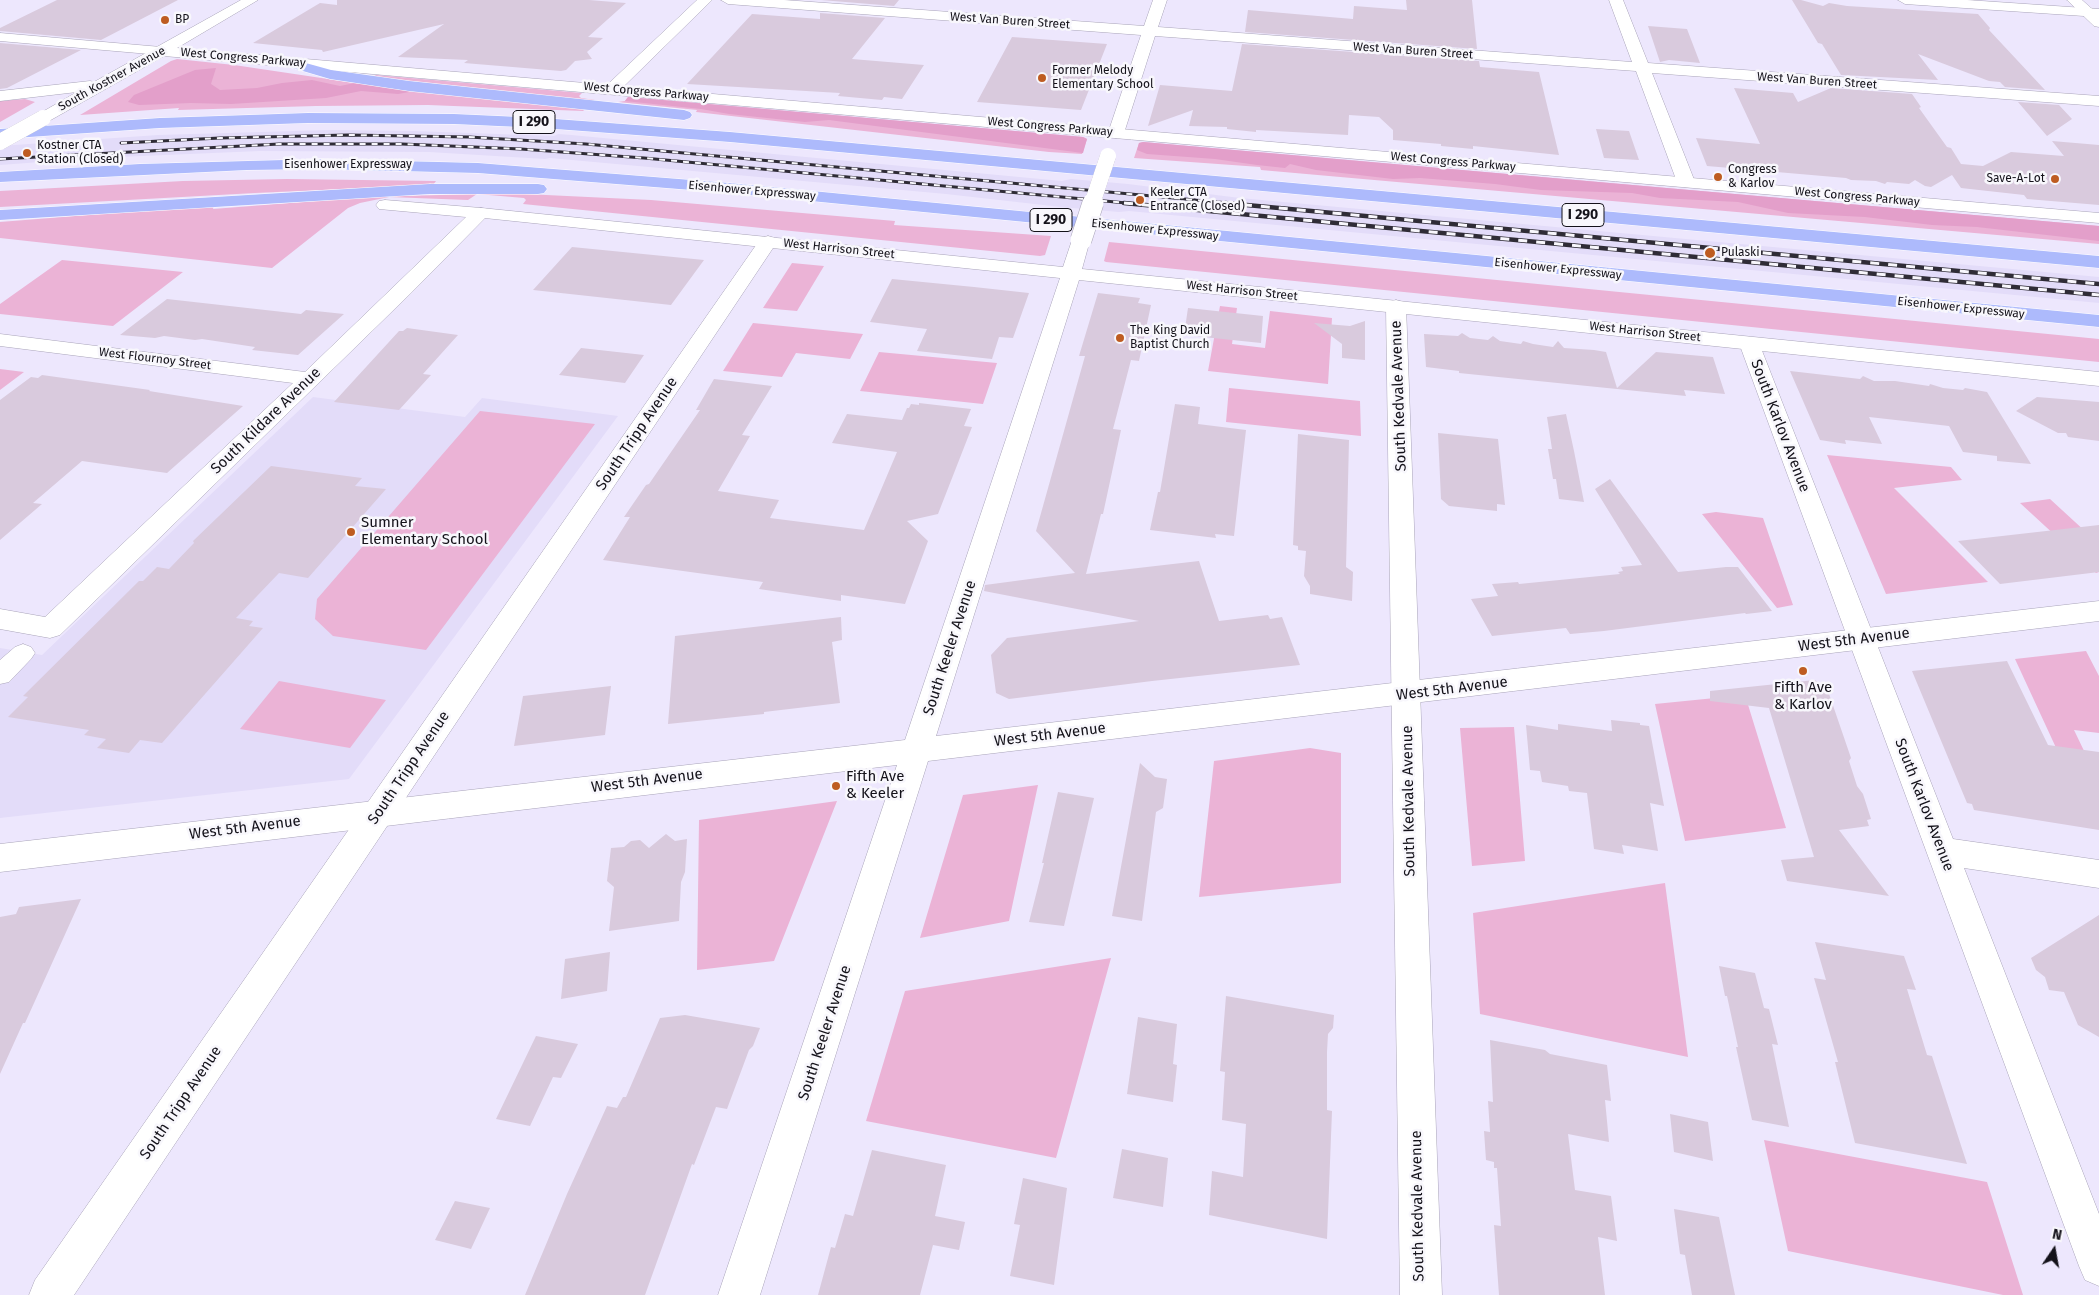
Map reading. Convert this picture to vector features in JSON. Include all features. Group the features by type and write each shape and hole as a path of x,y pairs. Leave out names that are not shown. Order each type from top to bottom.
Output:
{"highway":[{"path":"284,62 330,74 400,84 696,116"},
{"name":"I 290","path":"0,134 232,120 328,118 454,119 612,127 2099,262"},
{"path":"813,129 970,146 1066,168"},
{"name":"Eisenhower Expressway","path":"0,177 246,165 400,165 541,172 729,188 2099,321"},
{"path":"0,215 278,196 430,189 540,189 628,193 729,188"}],"street":[{"name":"South Kostner Avenue","path":"0,142 251,0"},
{"path":"612,89 705,0"},
{"name":"West Van Buren Street","path":"728,0 2099,102"},
{"name":"South Keeler Avenue","path":"739,1295 1160,0"},
{"path":"1616,0 1686,182"},
{"path":"1905,0 2093,12"},
{"path":"2074,0 2093,12 2099,23"},
{"name":"West Congress Parkway","path":"0,37 2099,218"},
{"path":"0,96 101,85"},
{"name":"West Harrison Street","path":"385,205 768,242 2099,379"},
{"name":"South Kildare Avenue","path":"0,619 50,628 481,213"},
{"name":"South Tripp Avenue","path":"50,1295 768,242"},
{"name":"South Kedvale Avenue","path":"1396,306 1407,694 1420,1295"},
{"name":"West Flournoy Street","path":"0,340 310,379"},
{"name":"South Karlov Avenue","path":"1749,343 2099,1266"},
{"name":"West 5th Avenue","path":"0,858 380,812 1407,694 2099,611"},
{"path":"0,675 23,653"},
{"path":"1942,851 2099,874"}],"shaded area":[{"path":"177,59 234,65 355,83 586,108 583,111 428,105 316,106 178,110 179,108 80,115"},
{"path":"216,68 211,84 220,90 257,88 312,80 340,86 355,83 408,89 409,92 398,94 361,91 326,98 231,104 139,105 128,102 134,95 195,70"},
{"path":"376,75 582,93 579,96 581,98 595,100 373,77"},
{"path":"628,97 1083,137 1087,139 1082,154 1049,152 618,102 625,101"},
{"path":"628,97 1083,137 1087,139 1083,153 829,120 805,122 625,101"},
{"path":"25,99 35,102 0,122 0,101"},
{"path":"330,130 571,135 1062,181 1071,179 1128,184 1240,198 2099,277 2099,303 550,158 429,152 260,151 95,158 0,165 0,146 158,135"},
{"path":"1139,143 2099,226 2099,244 1261,170 1260,167 1134,158"},
{"path":"1139,143 2099,226 2099,241 1977,227 1932,225 1865,217 1788,213 1738,202 1660,198 1632,193 1541,190 1420,178 1393,179 1316,170 1290,164 1285,168 1215,159 1147,154 1137,150"},
{"path":"287,179 436,181 433,185 0,207 0,191 183,181"},
{"path":"477,194 525,194 651,200 895,221 894,225 1051,236 1045,255 1040,256 523,204 526,200 524,198"},
{"path":"477,194 468,200 389,197 360,203 348,208 272,268 0,238 0,222 214,205 213,209 367,197"},
{"path":"1109,242 2099,339 2099,362 1106,262 1104,261"},
{"path":"62,260 183,272 113,326 0,314 0,304"},
{"path":"792,263 824,266 797,311 763,308"},
{"path":"1220,306 1237,308 1232,344 1265,348 1270,311 1332,318 1328,384 1208,371"},
{"path":"753,323 863,334 850,359 796,353 782,377 723,371"},
{"path":"879,352 997,363 983,404 860,391"},
{"path":"0,369 24,372 0,390"},
{"path":"1229,388 1360,401 1361,436 1226,422"},
{"name":"Sumner Elementary School","path":"313,397 465,417 482,398 618,416 349,779 0,818 0,648 42,655"},
{"path":"480,411 595,424 426,650 333,636 315,619 317,599"},
{"path":"1827,455 1951,467 1962,480 1894,488 1988,582 1886,594"},
{"path":"2050,499 2099,544 2099,572 2096,573 2020,503"},
{"path":"1716,512 1763,518 1793,605 1777,608 1702,514"},
{"path":"2086,651 2099,676 2099,733 2074,730 2099,782 2070,778 2015,659"},
{"path":"279,681 386,700 350,748 240,729"},
{"path":"1745,695 1786,828 1685,841 1655,704"},
{"path":"1514,727 1525,861 1472,866 1460,728"},
{"path":"1310,748 1341,753 1341,883 1199,897 1214,761"},
{"path":"1038,785 1009,921 920,938 963,795"},
{"path":"837,801 774,961 697,970 699,820"},
{"path":"1665,883 1688,1057 1480,1014 1473,913"},
{"path":"1111,958 1056,1158 866,1121 905,991"},
{"path":"1764,1140 1987,1182 2023,1295 2003,1295 1788,1251"}],"building":[{"path":"57,0 178,0 101,40 0,31 0,28"},
{"path":"337,0 589,0 626,3 588,37 603,38 587,52 592,59 575,61 566,70 561,71 464,63 468,60 398,57 444,24 323,52 322,50 253,43 320,3 337,5"},
{"path":"821,0 899,0 894,6"},
{"path":"1406,0 1472,0 1477,49 1245,32 1248,10 1353,19 1354,6 1407,10"},
{"path":"1792,0 1801,0 1823,6 1829,3 1847,6 1978,14 1990,28 1989,30 2045,90 2005,87 2000,82 1989,81 1918,54 1938,80 1841,75 1822,44 1818,43"},
{"path":"820,13 885,18 852,59 924,65 902,99 884,97 882,100 838,96 840,93 687,84 752,14 820,19"},
{"path":"1648,26 1687,29 1700,63 1669,60 1660,62"},
{"name":"Former Melody Elementary School","path":"1012,37 1107,44 1081,110 977,102"},
{"path":"0,43 81,50 7,88 0,89"},
{"path":"1242,44 1479,61 1480,67 1539,72 1559,155 1473,146 1473,149 1393,140 1393,130 1379,117 1349,115 1348,135 1256,130 1256,132 1227,129 1227,127 1189,126 1193,110 1148,126 1160,85 1232,91"},
{"path":"1734,88 1793,93 1798,102 1831,88 1912,94 1921,107 1919,108 1947,147 1951,148 1961,164 1983,166 2011,152 2064,156 2052,141 2099,145 2099,205 2027,199 2024,195 1961,188 1952,175 1931,187 1915,180 1909,184 1887,182 1885,184 1876,181 1707,166 1696,138 1760,144"},
{"path":"2018,102 2059,105 2072,119 2047,136"},
{"path":"1596,129 1629,131 1639,160 1604,158"},
{"path":"572,247 704,260 671,305 533,290"},
{"path":"892,279 1029,293 1013,338 999,337 992,359 917,351 927,329 870,322"},
{"path":"1098,293 1140,298 1138,303 1151,305 1139,361 1131,360 1113,429 1121,430 1103,514 1101,514 1086,574 1199,561 1219,621 1268,615 1270,619 1282,617 1300,665 1009,699 996,693 991,655 1007,638 1139,621 984,591 985,585 1075,573 1036,531 1085,356 1079,356"},
{"path":"167,299 301,314 306,310 344,314 298,355 252,350 255,347 202,339 120,335"},
{"path":"1188,308 1263,316 1261,343 1184,335"},
{"path":"1365,321 1365,360 1342,358 1342,344 1314,323 1350,326"},
{"path":"407,328 458,335 423,374 431,375 399,410 334,402 399,331"},
{"path":"1462,333 1470,338 1488,340 1493,336 1500,341 1521,344 1523,341 1553,347 1558,341 1564,348 1606,352 1617,388 1656,352 1713,357 1725,394 1684,390 1686,396 1459,373 1459,371 1426,367 1424,334 1458,336"},
{"path":"581,348 644,355 625,383 559,375"},
{"path":"1790,371 1860,379 1863,376 1874,381 1895,381 1929,386 1930,384 1943,388 1963,390 1965,388 1987,392 2031,464 1997,461 1997,456 1963,452 1949,426 1869,417 1882,444 1845,440 1846,444 1820,440"},
{"path":"42,375 150,390 243,406 167,473 82,461 33,503 42,504 0,540 0,400 31,377 38,378"},
{"path":"714,379 772,386 742,435 750,436 718,491 779,500 770,518 864,530 897,452 832,443 847,414 902,420 907,408 911,404 919,405 919,403 971,409 964,426 972,427 938,514 907,521 928,541 905,604 841,595 841,601 759,589 763,582 603,560 630,517 624,517 700,410 696,410"},
{"path":"2037,397 2099,402 2099,441 2068,437 2066,433 2058,433 2016,411"},
{"path":"1175,404 1200,407 1198,424 1246,430 1234,536 1215,534 1216,538 1150,530 1158,492 1160,492"},
{"path":"1566,414 1584,502 1559,499 1556,479 1553,479 1548,449 1552,449 1547,417"},
{"path":"1438,433 1498,439 1505,505 1497,504 1497,511 1449,506 1441,499"},
{"path":"1298,434 1349,440 1346,567 1353,572 1352,601 1310,594 1310,586 1304,576 1306,551 1298,550 1298,546 1293,545"},
{"path":"271,466 362,478 355,486 386,489 308,578 279,573 236,618 253,621 249,626 263,628 162,743 140,740 129,753 97,748 106,739 84,735 89,730 8,717 28,697 23,696 139,581 143,581 157,567 169,569 194,543 193,541"},
{"path":"1610,479 1678,572 1738,567 1772,611 1604,631 1570,634 1566,628 1492,636 1471,599 1498,596 1492,584 1518,582 1519,584 1620,574 1618,572 1623,571 1621,567 1642,565 1595,489"},
{"path":"2099,525 2099,572 2000,584 1958,541"},
{"path":"841,617 842,640 832,642 840,703 764,712 764,714 668,724 675,636"},
{"path":"2007,661 2048,745 2099,752 2099,830 1974,810 1972,804 1967,803 1912,671"},
{"path":"1815,680 1827,688 1851,758 1849,761 1857,786 1863,794 1871,819 1867,820 1869,826 1839,830 1889,896 1787,881 1781,860 1814,857 1769,708 1710,701 1710,691"},
{"path":"611,686 605,735 514,746 523,696"},
{"path":"1611,720 1640,723 1640,725 1649,726 1664,806 1650,803 1658,851 1622,845 1624,854 1594,849 1587,793 1569,791 1568,786 1542,782 1540,771 1530,770 1526,725 1558,730 1558,724 1612,731"},
{"path":"1140,763 1155,777 1167,779 1163,808 1156,812 1142,921 1112,916"},
{"path":"1058,792 1094,798 1064,926 1029,922 1044,863 1042,863"},
{"path":"666,834 675,841 687,839 685,872 681,882 679,921 609,931 614,887 607,881 611,848 624,847 631,841 640,840 649,848"},
{"path":"81,899 0,1074 0,917 16,914 19,907"},
{"path":"2099,915 2099,1037 2078,1025 2064,992 2049,990 2045,977 2036,970 2031,958"},
{"path":"1815,942 1904,956 1916,990 1907,989 1927,1055 1932,1056 1967,1164 1855,1143 1835,1062 1838,1062 1814,978 1826,980"},
{"path":"610,952 607,991 561,999 565,959"},
{"path":"1719,966 1755,973 1764,1008 1769,1009 1778,1045 1772,1044 1789,1127 1752,1120 1736,1047 1738,1047"},
{"path":"1226,996 1334,1015 1333,1028 1328,1034 1327,1052 1327,1110 1332,1111 1327,1239 1209,1215 1212,1171 1243,1177 1246,1124 1222,1120 1225,1072 1220,1071"},
{"path":"685,1015 760,1028 753,1046 749,1050 727,1109 716,1107 694,1165 692,1164 645,1295 525,1295 567,1194 607,1106 617,1108 623,1097 626,1097 660,1018"},
{"path":"1138,1017 1177,1024 1173,1064 1177,1065 1173,1102 1127,1094"},
{"path":"536,1036 578,1044 561,1078 553,1077 530,1126 496,1119"},
{"path":"1490,1040 1545,1050 1550,1054 1607,1065 1611,1101 1605,1100 1609,1142 1568,1134 1575,1190 1611,1196 1617,1241 1598,1237 1605,1295 1499,1295 1494,1225 1501,1226 1497,1168 1494,1168 1494,1162 1486,1160 1484,1131 1490,1132 1488,1101 1493,1102"},
{"path":"1670,1114 1708,1122 1713,1161 1674,1152"},
{"path":"1122,1149 1168,1158 1163,1207 1113,1198"},
{"path":"872,1150 946,1165 935,1216 965,1222 959,1250 933,1245 920,1295 818,1295 831,1247 835,1248 845,1214 853,1216"},
{"path":"1023,1178 1067,1188 1054,1285 1010,1276 1020,1225 1014,1224"},
{"path":"455,1201 490,1208 471,1249 435,1240"},
{"path":"1674,1209 1719,1217 1735,1295 1692,1295 1685,1255 1680,1254"}],"railway":[{"path":"121,143 220,138 348,135 469,137 586,144 1239,204"},
{"path":"0,159 279,144 402,144 521,149 644,158 1137,204"},
{"path":"1124,203 2099,295"},
{"path":"1225,203 2099,284"}],"place":[{"name":"BP","path":"165,20"},
{"name":"Former Melody Elementary School","path":"1042,78"},
{"name":"Kostner CTA Station (Closed)","path":"27,153"},
{"name":"Congress & Karlov","path":"1718,177"},
{"name":"Save-A-Lot","path":"2055,179"},
{"name":"Keeler CTA Entrance (Closed)","path":"1140,200"},
{"name":"Pulaski","path":"1710,253"},
{"name":"The King David Baptist Church","path":"1120,338"},
{"name":"Sumner Elementary School","path":"351,532"},
{"name":"Fifth Ave & Karlov","path":"1803,671"},
{"name":"Fifth Ave & Keeler","path":"836,786"}]}
